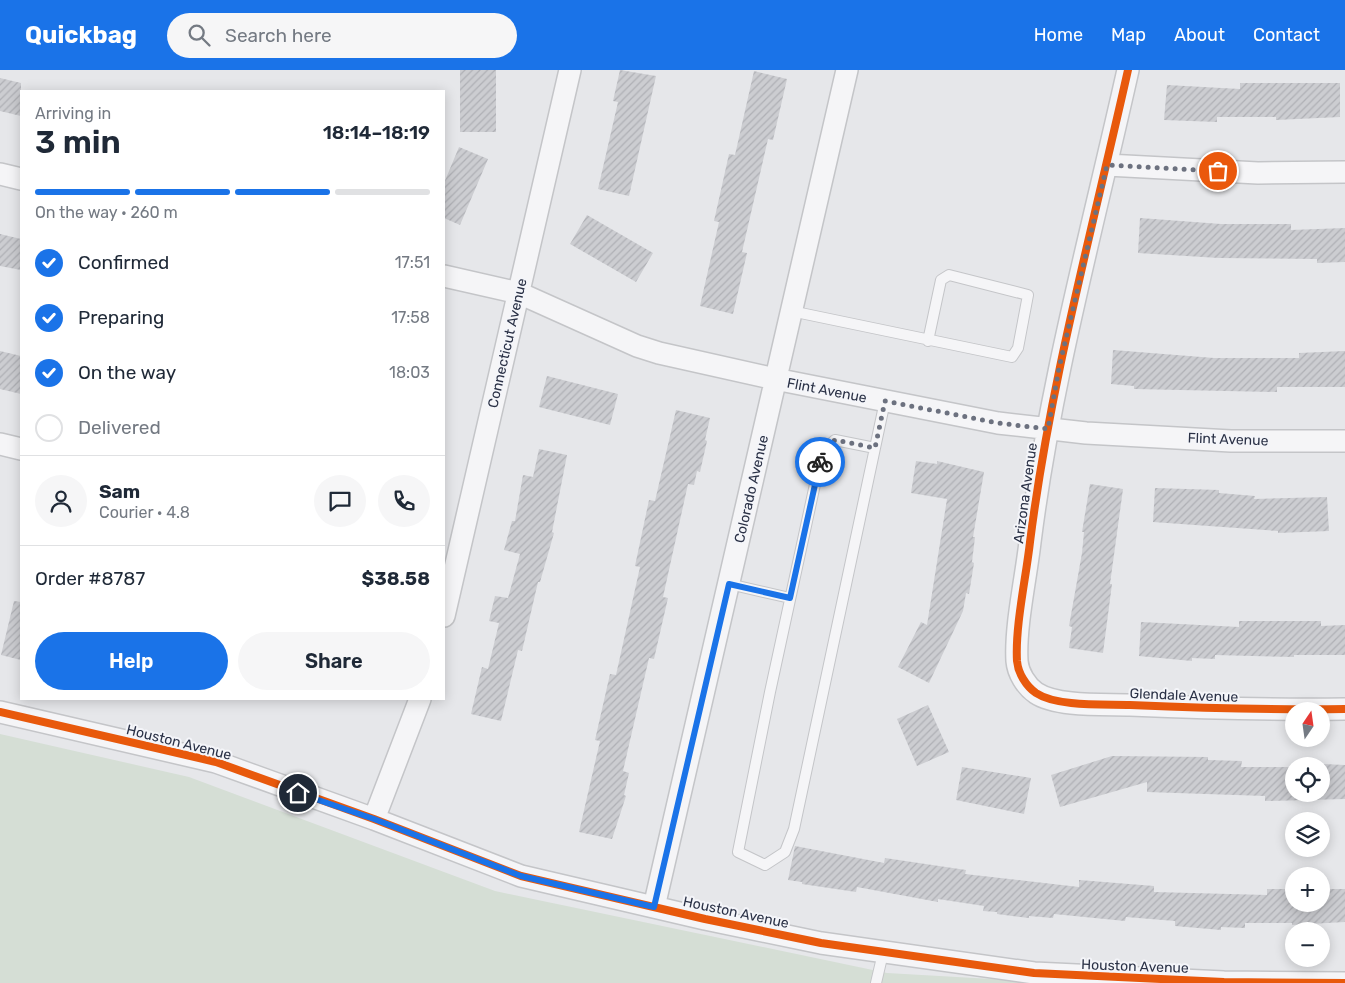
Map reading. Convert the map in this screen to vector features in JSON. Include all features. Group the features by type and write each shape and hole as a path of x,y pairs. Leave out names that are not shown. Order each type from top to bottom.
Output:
{"street":[{"name":"Connecticut Avenue","path":"445,606 451,548 519,293 570,70"},
{"name":"Colorado Avenue","path":"654,907 847,70"},
{"name":"Arizona Avenue","path":"1028,685 1020,674 1017,662 1038,478 1059,368 1128,70"},
{"path":"1107,165 1258,173 1345,172"},
{"path":"0,174 20,179"},
{"name":"Flint Avenue","path":"445,276 519,293 637,346 659,353 775,379 998,423 1048,429 1231,441 1345,441"},
{"path":"0,444 20,449"},
{"name":"Glendale Avenue","path":"1028,685 1046,698 1093,704 1240,710 1345,709"},
{"path":"374,819 420,700"},
{"name":"Houston Avenue","path":"0,712 216,762 374,819 521,876 821,943 1034,973 1095,978 1345,983"}],"lane":[{"path":"791,311 928,341 1012,357 1018,348 1028,295 949,275 940,280 928,341"},
{"path":"875,448 835,440 822,452 738,852 765,865 785,852 794,829 885,401"},
{"path":"729,584 790,598"},
{"path":"876,983 883,953"}],"shaded area":[{"path":"0,734 189,777 495,891 887,973 1061,983 0,983"}],"building":[{"path":"460,70 496,70 496,132 460,132"},
{"path":"620,70 656,76 629,196 598,189 618,102 613,101"},
{"path":"754,71 787,79 773,140 768,139 742,252 747,253 733,314 700,306 719,222 714,221 729,154 735,155"},
{"path":"0,78 21,83 20,116 0,111"},
{"path":"1240,83 1340,83 1340,117 1276,120 1276,117 1217,117 1217,122 1164,120 1167,85 1240,89"},
{"path":"459,147 488,159 460,225 445,218 445,181"},
{"path":"587,215 653,253 636,282 570,244"},
{"path":"1140,218 1221,224 1291,224 1291,230 1345,228 1345,262 1317,263 1317,259 1219,258 1138,253"},
{"path":"0,234 20,239 20,270 0,266"},
{"path":"1113,350 1214,358 1299,358 1299,353 1345,351 1345,387 1277,387 1277,392 1134,389 1134,386 1111,384"},
{"path":"0,351 20,356 20,394 0,389"},
{"path":"547,376 618,394 610,425 539,407"},
{"path":"676,410 710,418 705,440 707,441 700,472 697,471 694,485 688,484 663,597 668,598 654,659 649,658 623,771 629,773 624,795 626,796 612,839 579,832 600,741 595,740 610,674 616,675 640,567 635,566 649,500 655,501"},
{"path":"539,449 567,455 552,532 554,533 540,582 538,582 522,651 518,650 501,721 471,714 482,667 488,669 499,623 489,621 495,596 508,598 520,554 504,550 512,521 515,521 523,475 533,477"},
{"path":"916,461 937,464 937,461 984,472 973,537 975,537 972,562 974,563 969,594 966,593 963,611 929,683 898,667 921,622 927,625 947,499 911,493"},
{"path":"1090,484 1123,489 1103,653 1069,648 1072,627 1069,626 1082,553 1084,532 1082,532"},
{"path":"1155,488 1219,490 1219,493 1255,496 1254,499 1327,497 1329,531 1278,533 1278,531 1153,522"},
{"path":"14,601 20,602 20,660 1,655"},
{"path":"1239,621 1321,621 1321,626 1345,625 1345,655 1294,655 1294,657 1215,655 1215,659 1192,658 1192,661 1139,656 1141,622 1239,627"},
{"path":"928,705 949,752 917,766 897,719"},
{"path":"1112,756 1208,757 1208,760 1242,761 1241,767 1285,767 1285,800 1265,801 1265,796 1147,792 1147,782 1060,807 1051,775"},
{"path":"1330,764 1345,765 1345,799 1330,799"},
{"path":"962,767 1031,778 1024,814 956,800"},
{"path":"795,846 884,863 885,858 966,870 965,874 1079,887 1079,880 1154,886 1154,892 1267,895 1267,889 1285,889 1285,912 1330,912 1330,889 1345,889 1345,922 1245,923 1245,928 1221,927 1221,930 1175,926 1175,921 1126,917 1125,921 1054,914 1053,918 1029,916 1029,918 983,911 984,906 938,899 938,902 857,887 856,892 802,884 802,882 788,880"}],"cycle path":[{"path":"1128,70 1073,305 1049,423 1019,617 1017,647 1019,670 1026,683 1036,693 1056,701 1068,703 1345,709"},
{"path":"0,712 216,762 374,819 521,876 705,919 821,943 1034,973 1224,982 1345,983"}],"way so far":[{"path":"820,462 822,452 835,440 875,448 885,401 998,423 1048,429 1059,368 1107,165 1218,171"}],"route":[{"path":"298,793 374,819 417,838 521,876 654,907 729,584 790,598 820,462"}]}
